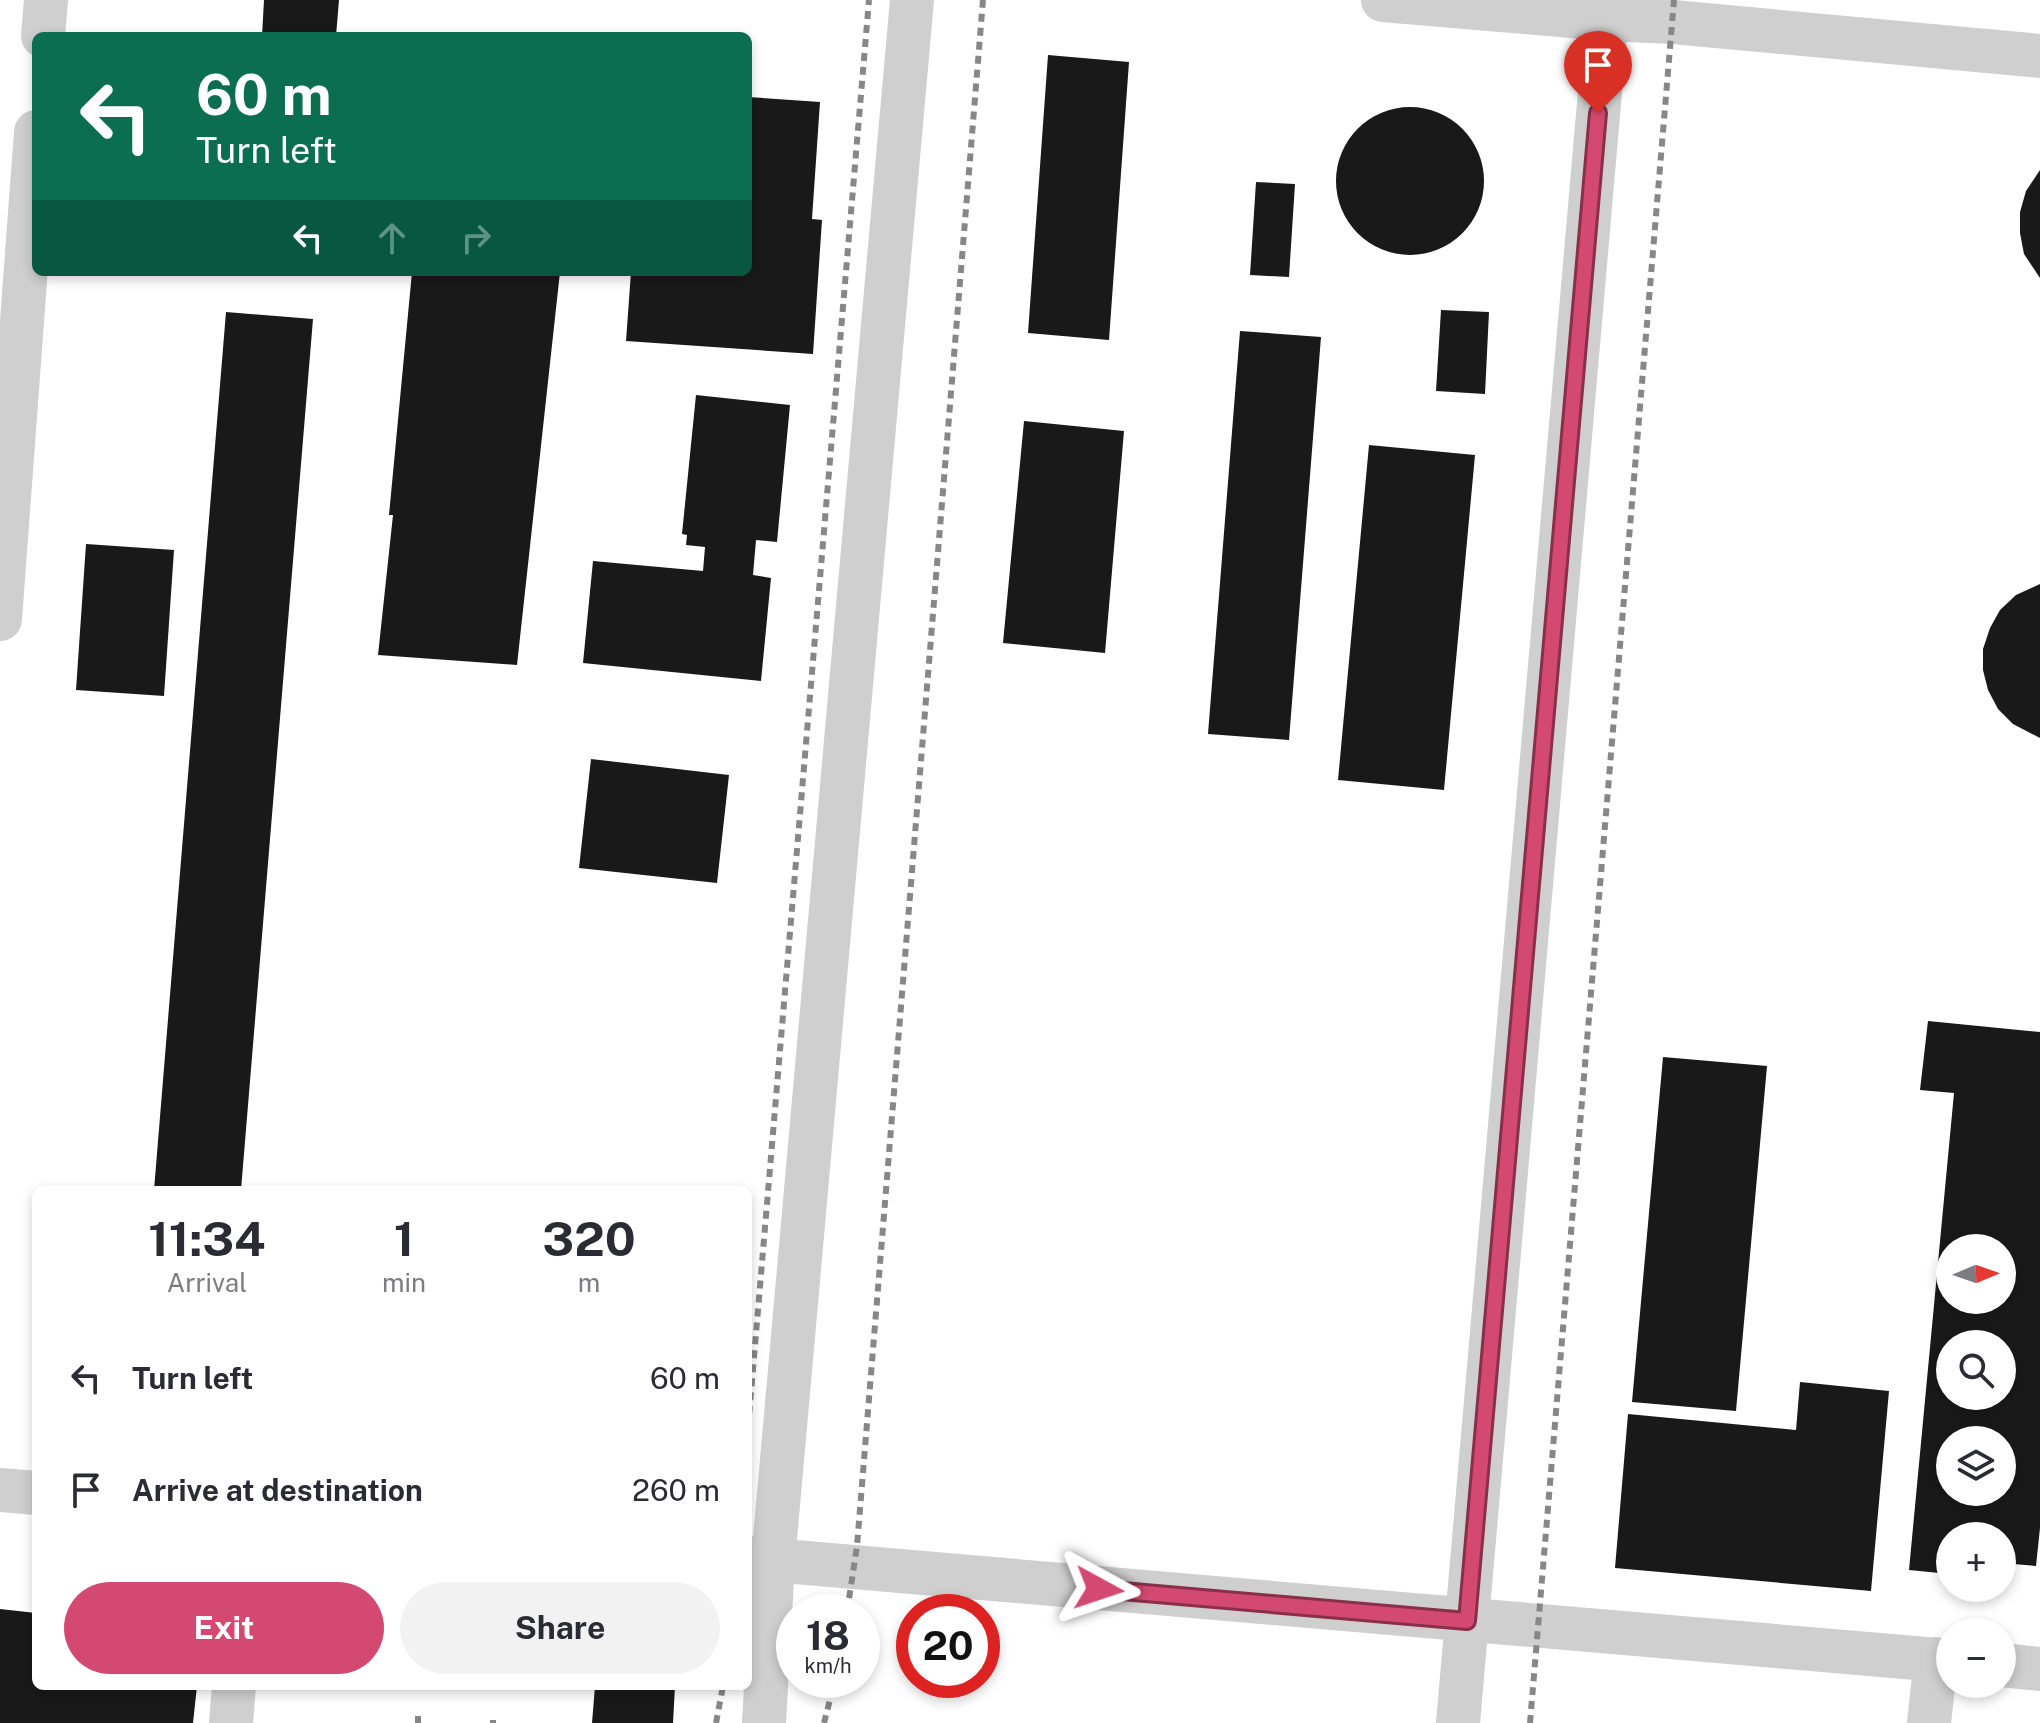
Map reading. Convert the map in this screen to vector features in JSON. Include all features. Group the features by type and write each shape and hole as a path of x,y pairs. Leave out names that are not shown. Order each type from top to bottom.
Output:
{"lane":[{"path":"43,32 46,0"},
{"path":"764,1723 761,1559 912,0"},
{"path":"1383,0 1607,9 1673,22 2040,56"},
{"path":"1458,1723 1607,9"},
{"path":"0,619 32,186"},
{"path":"0,1490 32,1493"},
{"path":"761,1559 1936,1659"},
{"path":"2016,1666 2040,1669"},
{"path":"231,1723 234,1690"},
{"path":"1929,1723 1936,1692"}],"building":[{"path":"264,0 339,0 336,32 262,32"},
{"path":"1048,55 1129,62 1109,340 1028,333"},
{"path":"752,97 820,102 812,219 822,220 813,354 626,341 631,276 752,276"},
{"path":"1410,107 1438,113 1462,129 1478,153 1484,181 1478,209 1462,233 1438,249 1410,255 1382,249 1358,233 1342,209 1336,181 1342,153 1358,129 1382,113"},
{"path":"2040,170 2040,278 2024,254 2020,212 2026,191"},
{"path":"1256,182 1295,184 1289,277 1250,275"},
{"path":"412,276 560,276 517,665 378,655 393,515 389,515"},
{"path":"1441,310 1489,312 1485,394 1436,391"},
{"path":"226,312 313,319 241,1186 154,1186"},
{"path":"1240,331 1321,337 1289,740 1208,734"},
{"path":"696,395 790,405 777,542 756,540 753,575 771,578 761,681 583,663 593,561 703,571 705,547 686,545 687,535 682,534"},
{"path":"1024,421 1124,431 1105,653 1003,643"},
{"path":"1369,445 1475,455 1444,790 1338,780"},
{"path":"86,544 174,550 164,696 76,690"},
{"path":"2040,584 2040,738 2013,724 1998,709 1988,690 1983,670 1983,649 2000,610 2016,595"},
{"path":"591,759 729,775 717,883 579,868"},
{"path":"1928,1021 2040,1032 2040,1528 2036,1566 2016,1564 2016,1522 1936,1522 1936,1573 1909,1570 1936,1284 1936,1314 2016,1314 2016,1234 1941,1234 1954,1093 1920,1090"},
{"path":"1663,1057 1767,1066 1736,1411 1632,1402"},
{"path":"1800,1382 1889,1391 1871,1591 1615,1568 1628,1414 1796,1430"},
{"path":"0,1609 32,1613 32,1690 197,1690 193,1723 0,1723"},
{"path":"595,1690 675,1690 673,1723 592,1723"}],"railway":[{"path":"752,1381 869,0"},
{"path":"850,1594 857,1546 983,0"},
{"path":"1530,1723 1674,0"},
{"path":"716,1723 722,1690"},
{"path":"824,1723 830,1698"},
{"path":"418,1716 418,1723"}],"route":[{"path":"1099,1589 1467,1621 1598,113"}]}
